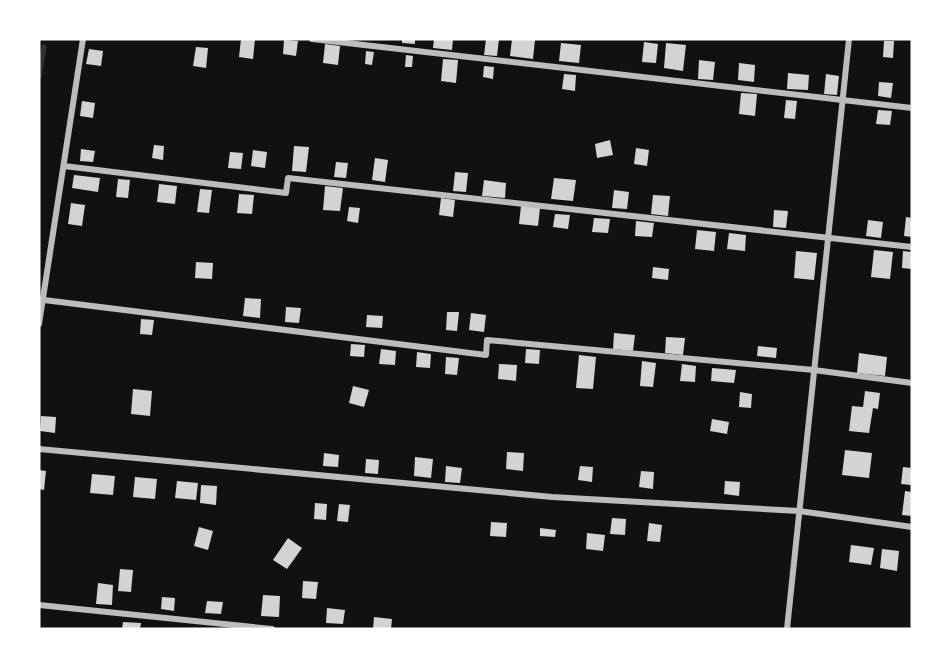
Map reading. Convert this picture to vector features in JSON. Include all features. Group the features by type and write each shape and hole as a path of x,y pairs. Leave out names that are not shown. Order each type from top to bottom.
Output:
{"street":[{"path":"39,324 83,39"},
{"path":"312,39 912,108"},
{"path":"788,629 826,236 849,39"},
{"path":"64,166 286,193 288,178 912,247"},
{"path":"44,300 486,355 487,340 814,370 912,383"},
{"path":"39,448 552,497 799,511 912,527"},
{"path":"39,605 272,629"}],"building":[{"path":"241,39 255,39 253,59 239,57"},
{"path":"402,39 415,39 415,44 402,43"},
{"path":"434,39 453,39 452,50 433,48"},
{"path":"486,39 499,39 497,56 484,55"},
{"path":"512,39 535,40 533,59 510,56"},
{"path":"284,40 298,41 296,56 283,54"},
{"path":"884,41 894,41 893,58 883,57"},
{"path":"644,42 658,44 656,63 642,62"},
{"path":"561,43 581,45 579,63 559,61"},
{"path":"666,43 686,45 683,71 664,68"},
{"path":"325,44 340,46 338,65 323,63"},
{"path":"196,47 208,48 206,68 193,66"},
{"path":"89,49 103,51 101,66 86,64"},
{"path":"366,51 374,52 372,65 365,64"},
{"path":"406,55 413,56 412,67 405,67"},
{"path":"443,59 458,60 456,83 441,81"},
{"path":"699,60 715,62 713,80 698,79"},
{"path":"739,63 755,65 754,82 738,80"},
{"path":"484,66 494,67 493,79 483,77"},
{"path":"788,73 809,75 808,90 787,89"},
{"path":"564,74 576,75 575,91 562,89"},
{"path":"826,74 839,76 837,95 824,94"},
{"path":"879,82 893,83 891,98 878,96"},
{"path":"741,93 757,94 755,116 739,114"},
{"path":"786,100 797,101 795,119 784,118"},
{"path":"82,101 95,103 93,118 80,116"},
{"path":"878,110 892,111 890,125 876,124"},
{"path":"610,140 613,155 597,158 595,144"},
{"path":"154,145 164,146 163,160 152,158"},
{"path":"294,146 309,147 306,172 292,171"},
{"path":"636,148 649,150 647,166 634,164"},
{"path":"81,149 95,151 93,162 80,161"},
{"path":"253,150 267,152 265,168 251,166"},
{"path":"230,152 243,153 241,169 228,168"},
{"path":"375,158 388,160 385,182 372,180"},
{"path":"336,162 348,163 346,178 334,177"},
{"path":"455,172 468,173 466,192 453,191"},
{"path":"74,175 100,178 98,192 72,188"},
{"path":"554,178 576,180 573,201 551,199"},
{"path":"118,179 130,180 128,198 116,197"},
{"path":"484,180 506,183 505,198 482,196"},
{"path":"159,184 177,186 175,204 157,202"},
{"path":"325,186 343,188 340,211 323,210"},
{"path":"200,189 212,190 209,213 197,212"},
{"path":"614,190 629,192 627,209 612,208"},
{"path":"239,194 254,195 252,214 237,213"},
{"path":"653,195 670,196 668,216 651,214"},
{"path":"441,198 455,200 453,217 439,215"},
{"path":"71,203 85,205 82,226 68,224"},
{"path":"521,206 540,208 538,226 519,224"},
{"path":"349,207 360,208 358,223 347,221"},
{"path":"774,210 788,211 786,228 773,227"},
{"path":"555,214 570,215 568,229 553,227"},
{"path":"906,217 912,218 912,237 904,236"},
{"path":"594,218 610,219 608,233 592,232"},
{"path":"868,220 883,222 881,238 866,236"},
{"path":"636,221 654,223 652,237 635,236"},
{"path":"697,230 716,232 714,251 695,249"},
{"path":"729,233 746,235 745,251 727,249"},
{"path":"874,250 893,252 890,279 871,277"},
{"path":"796,251 817,253 814,280 794,278"},
{"path":"903,251 912,252 912,269 902,268"},
{"path":"196,262 213,263 212,279 195,278"},
{"path":"653,267 669,269 668,280 652,278"},
{"path":"245,298 261,299 260,318 243,316"},
{"path":"286,307 301,308 299,323 285,322"},
{"path":"447,312 459,312 457,331 446,330"},
{"path":"471,313 486,315 484,332 469,330"},
{"path":"367,315 383,316 382,328 366,327"},
{"path":"141,319 154,320 152,335 140,334"},
{"path":"614,333 635,335 633,351 613,349"},
{"path":"666,337 685,338 683,355 665,353"},
{"path":"351,344 365,345 364,357 350,356"},
{"path":"758,346 777,348 776,358 757,356"},
{"path":"381,349 396,351 395,365 379,364"},
{"path":"526,349 540,350 539,364 525,363"},
{"path":"417,352 431,354 430,368 416,367"},
{"path":"859,353 887,357 885,376 857,373"},
{"path":"579,355 596,357 593,389 576,388"},
{"path":"446,357 459,358 457,375 445,374"},
{"path":"642,361 656,363 653,387 640,386"},
{"path":"499,364 517,365 516,381 498,379"},
{"path":"682,364 696,366 695,382 680,381"},
{"path":"712,368 736,370 734,383 711,381"},
{"path":"353,386 369,390 364,407 349,403"},
{"path":"133,389 152,391 150,416 131,414"},
{"path":"865,391 880,393 878,409 873,408 869,433 849,431 852,406 863,407"},
{"path":"740,392 752,394 751,408 739,407"},
{"path":"41,416 56,417 55,433 40,431"},
{"path":"712,419 729,422 727,434 710,431"},
{"path":"845,450 872,453 869,478 842,475"},
{"path":"507,452 524,453 523,471 506,469"},
{"path":"324,453 339,455 338,467 323,466"},
{"path":"415,457 433,459 431,478 414,476"},
{"path":"366,459 379,460 378,474 365,473"},
{"path":"446,466 462,468 460,483 445,482"},
{"path":"580,466 593,467 592,482 578,480"},
{"path":"903,467 912,468 911,485 901,484"},
{"path":"39,470 46,471 44,490 39,489"},
{"path":"641,471 654,472 653,489 639,487"},
{"path":"92,474 115,476 113,495 90,493"},
{"path":"135,477 157,479 155,499 133,497"},
{"path":"177,481 198,483 196,500 175,498"},
{"path":"725,481 740,482 739,496 724,494"},
{"path":"201,485 217,486 216,505 200,503"},
{"path":"905,491 912,492 912,516 902,515"},
{"path":"315,503 327,504 326,520 314,519"},
{"path":"339,504 350,505 348,522 337,521"},
{"path":"612,518 626,519 625,535 610,534"},
{"path":"491,522 507,523 506,537 490,536"},
{"path":"649,523 662,525 660,542 647,541"},
{"path":"199,527 213,531 208,550 194,546"},
{"path":"540,528 556,530 555,537 540,536"},
{"path":"587,533 605,535 603,551 586,549"},
{"path":"288,538 302,548 287,569 273,560"},
{"path":"851,545 874,548 871,565 849,562"},
{"path":"882,549 899,551 897,571 880,568"},
{"path":"120,569 133,570 131,592 118,591"},
{"path":"303,581 318,582 316,599 302,598"},
{"path":"98,583 113,585 112,605 96,604"},
{"path":"263,595 280,596 279,617 261,616"},
{"path":"162,597 175,598 174,611 161,609"},
{"path":"207,601 223,602 221,614 205,613"},
{"path":"327,608 345,610 343,624 326,623"},
{"path":"374,617 392,619 391,629 373,629"},
{"path":"123,622 141,623 140,629 122,629"}],"waterway":[{"path":"39,77 44,47"}]}
